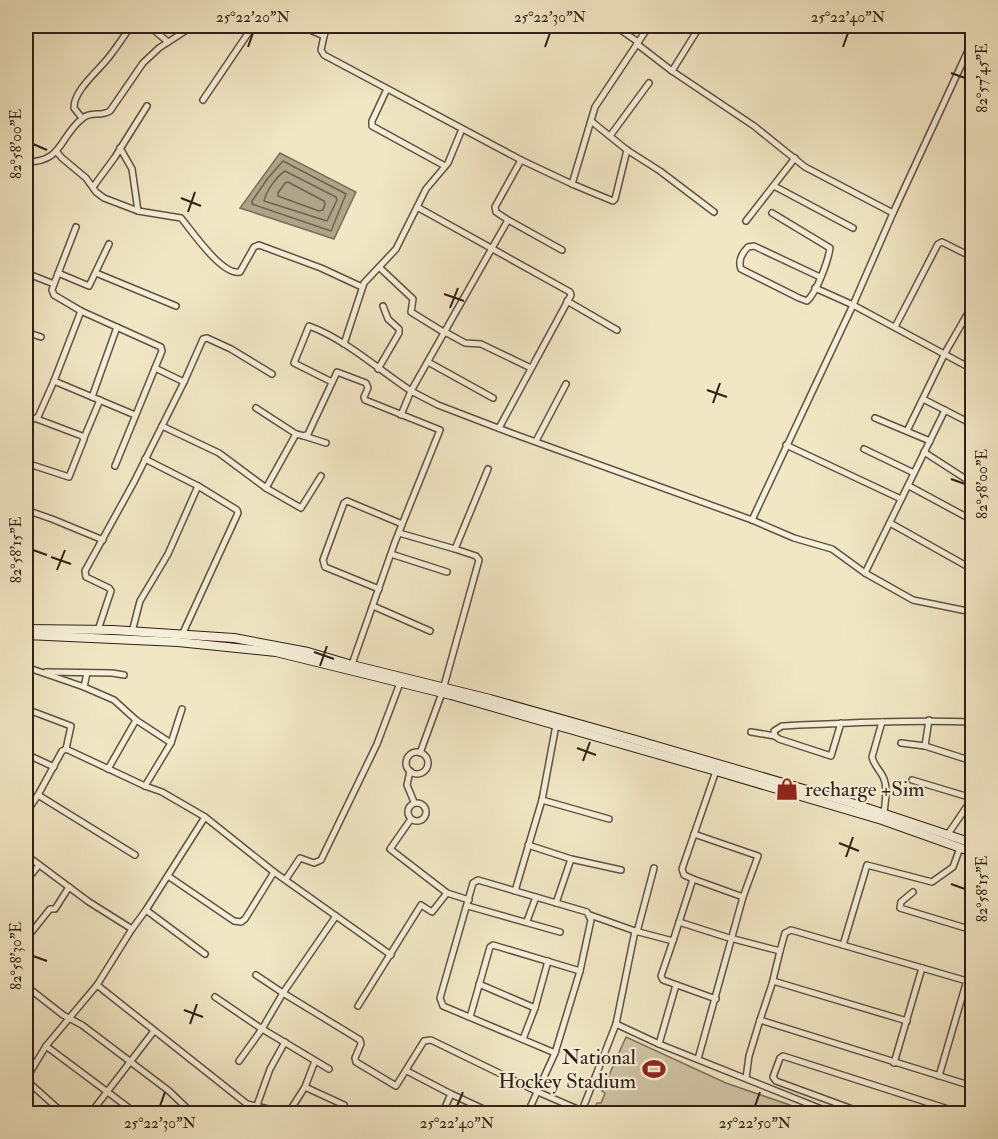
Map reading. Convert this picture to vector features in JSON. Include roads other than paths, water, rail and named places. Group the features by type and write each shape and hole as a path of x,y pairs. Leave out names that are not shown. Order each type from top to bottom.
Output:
{"street":[{"path":"82,118 74,108 75,100 131,26"},
{"path":"149,26 168,42"},
{"path":"26,162 48,159 82,118 88,114 102,115 110,111 143,63 168,42 193,26"},
{"path":"203,100 253,26"},
{"path":"301,26 324,36"},
{"path":"327,26 321,50 324,55 521,160 613,201 627,150"},
{"path":"615,26 672,71 754,126 808,169 893,213"},
{"path":"572,184 599,101 649,26"},
{"path":"672,71 700,26"},
{"path":"752,520 853,305 972,42"},
{"path":"26,78 26,123"},
{"path":"610,136 649,83"},
{"path":"387,89 372,121 372,126 445,166"},
{"path":"93,187 147,106"},
{"path":"591,121 627,150 660,171 714,212"},
{"path":"344,344 362,287 396,249 426,189 445,166 462,129"},
{"path":"120,148 132,169 138,211"},
{"path":"56,151 104,198 138,211 181,218 213,257 233,273 242,269 254,247 259,245 321,268 362,287"},
{"path":"746,221 795,158"},
{"path":"521,160 495,207 496,212 562,250"},
{"path":"774,186 853,228"},
{"path":"417,207 491,250 568,289 571,295 500,428"},
{"path":"772,213 829,247 830,250 820,277 815,288 809,300 799,298 743,271 740,267 741,258 748,247 754,246 820,277"},
{"path":"401,415 411,391 508,220"},
{"path":"76,227 52,290 54,295 81,311 161,347 162,351 115,466"},
{"path":"895,327 938,244 942,242 972,257"},
{"path":"58,273 89,286 109,244"},
{"path":"379,267 413,299 411,312 465,343 481,344 531,368"},
{"path":"26,273 54,284"},
{"path":"96,273 176,306"},
{"path":"815,288 853,305 972,369"},
{"path":"567,301 617,330"},
{"path":"378,369 399,333 399,329 388,319 383,306"},
{"path":"907,431 945,353 972,306"},
{"path":"37,419 81,311"},
{"path":"332,382 295,365 293,360 309,326 344,344 411,391 438,405 752,520 794,538 832,549 865,573 913,600 971,612 972,604"},
{"path":"92,397 117,327"},
{"path":"26,332 41,337"},
{"path":"98,630 111,591 84,575 205,338 231,349 272,374"},
{"path":"428,362 493,398"},
{"path":"155,368 184,382"},
{"path":"304,436 308,434 336,373 340,372 366,383 368,388 365,400 440,430 402,524 351,668"},
{"path":"54,381 135,415"},
{"path":"536,441 566,384"},
{"path":"923,399 972,424"},
{"path":"26,463 69,477 100,400"},
{"path":"256,408 296,434 326,443"},
{"path":"865,573 945,410"},
{"path":"26,417 37,419 84,438"},
{"path":"875,418 930,441"},
{"path":"162,426 219,453 266,488 301,508 321,476"},
{"path":"266,488 296,434"},
{"path":"786,445 902,499"},
{"path":"864,449 914,473"},
{"path":"924,452 972,483"},
{"path":"145,459 236,507 238,513 182,635"},
{"path":"455,549 488,469"},
{"path":"132,632 140,601 168,554 198,486"},
{"path":"909,486 972,520"},
{"path":"379,589 325,567 323,560 347,501 402,524"},
{"path":"26,510 103,540"},
{"path":"890,523 972,569"},
{"path":"399,533 476,556 478,560 443,690 420,753"},
{"path":"391,554 447,572"},
{"path":"373,606 430,631"},
{"path":"28,633 98,630 234,638 308,652 400,683 443,690 882,820 972,852"},
{"path":"28,633 178,642 276,652 351,668 636,740 884,813 972,843"},
{"path":"26,651 28,633"},
{"path":"26,667 46,672 114,700 136,720 171,743"},
{"path":"46,672 124,675"},
{"path":"84,687 87,673"},
{"path":"286,879 300,858 314,863 321,860 377,744 400,683"},
{"path":"26,709 72,728 66,749 62,751 26,813"},
{"path":"145,786 171,743 182,709"},
{"path":"108,768 136,720"},
{"path":"925,746 929,720"},
{"path":"775,736 774,731 782,726 929,720 972,722"},
{"path":"882,722 872,757 884,778 886,792 884,813"},
{"path":"751,732 775,736 831,756 841,723"},
{"path":"515,891 542,800 556,725"},
{"path":"901,742 925,746 972,761"},
{"path":"66,749 162,792 205,817 274,872 391,955"},
{"path":"414,752 426,757 426,768 421,773 410,771 406,766 406,759 414,752"},
{"path":"26,754 54,767"},
{"path":"410,771 407,785 414,802"},
{"path":"716,771 682,868 684,875 743,897"},
{"path":"912,780 972,798 948,834"},
{"path":"38,795 135,855"},
{"path":"542,800 609,819"},
{"path":"414,802 423,804 426,812 421,820 415,821 408,815 408,809 414,802"},
{"path":"64,1113 26,1079 46,1046 97,985 205,817"},
{"path":"411,819 390,849 447,893 468,903 560,932"},
{"path":"694,834 758,856 743,897 698,1059"},
{"path":"528,845 571,859 621,870"},
{"path":"843,945 867,866 932,882 953,867 960,848"},
{"path":"26,855 132,929"},
{"path":"556,903 571,859"},
{"path":"26,881 39,865"},
{"path":"256,975 360,1040 356,1062 393,1085 399,1084 424,1041 428,1040 582,1112 616,1024 636,931 654,868"},
{"path":"168,876 234,921 241,922 274,872"},
{"path":"693,879 661,976 663,980 716,999"},
{"path":"555,1053 443,1006 439,1001 473,883 478,880 587,912 636,931 673,941"},
{"path":"30,934 50,909 55,909 69,887"},
{"path":"913,892 901,902 900,908 972,930"},
{"path":"358,1006 421,905 432,912 447,893"},
{"path":"527,921 536,897"},
{"path":"147,910 205,954"},
{"path":"527,1113 555,1053 580,971 591,920 590,915"},
{"path":"239,1061 262,1029 282,993 336,916"},
{"path":"679,922 780,951"},
{"path":"746,1078 749,1056 787,930 967,981"},
{"path":"470,1017 490,948 493,945 580,971"},
{"path":"523,1039 535,1008 548,961"},
{"path":"939,1076 972,963"},
{"path":"894,1063 922,968"},
{"path":"773,981 907,1021"},
{"path":"479,984 535,1008"},
{"path":"97,985 247,1104 256,1108 289,1112 305,1087 315,1061"},
{"path":"659,1044 676,985"},
{"path":"26,986 131,1062 193,1113"},
{"path":"215,997 262,1029 329,1069"},
{"path":"760,1020 972,1086"},
{"path":"616,1024 659,1044 834,1113"},
{"path":"90,1113 154,1030"},
{"path":"256,1108 270,1069 285,1042"},
{"path":"46,1046 137,1113"},
{"path":"866,1113 776,1080 774,1077 780,1058 783,1056 805,1063 948,1109 951,1113"},
{"path":"26,1058 34,1063"},
{"path":"407,1071 494,1113"},
{"path":"305,1087 344,1105"},
{"path":"442,1113 451,1094"}],"water":[{"path":"280,153 356,192 334,239 240,208"}],"place":[{"name":"recharge +Sim","path":"787,789"},
{"name":"National Hockey Stadium","path":"654,1069"}]}
